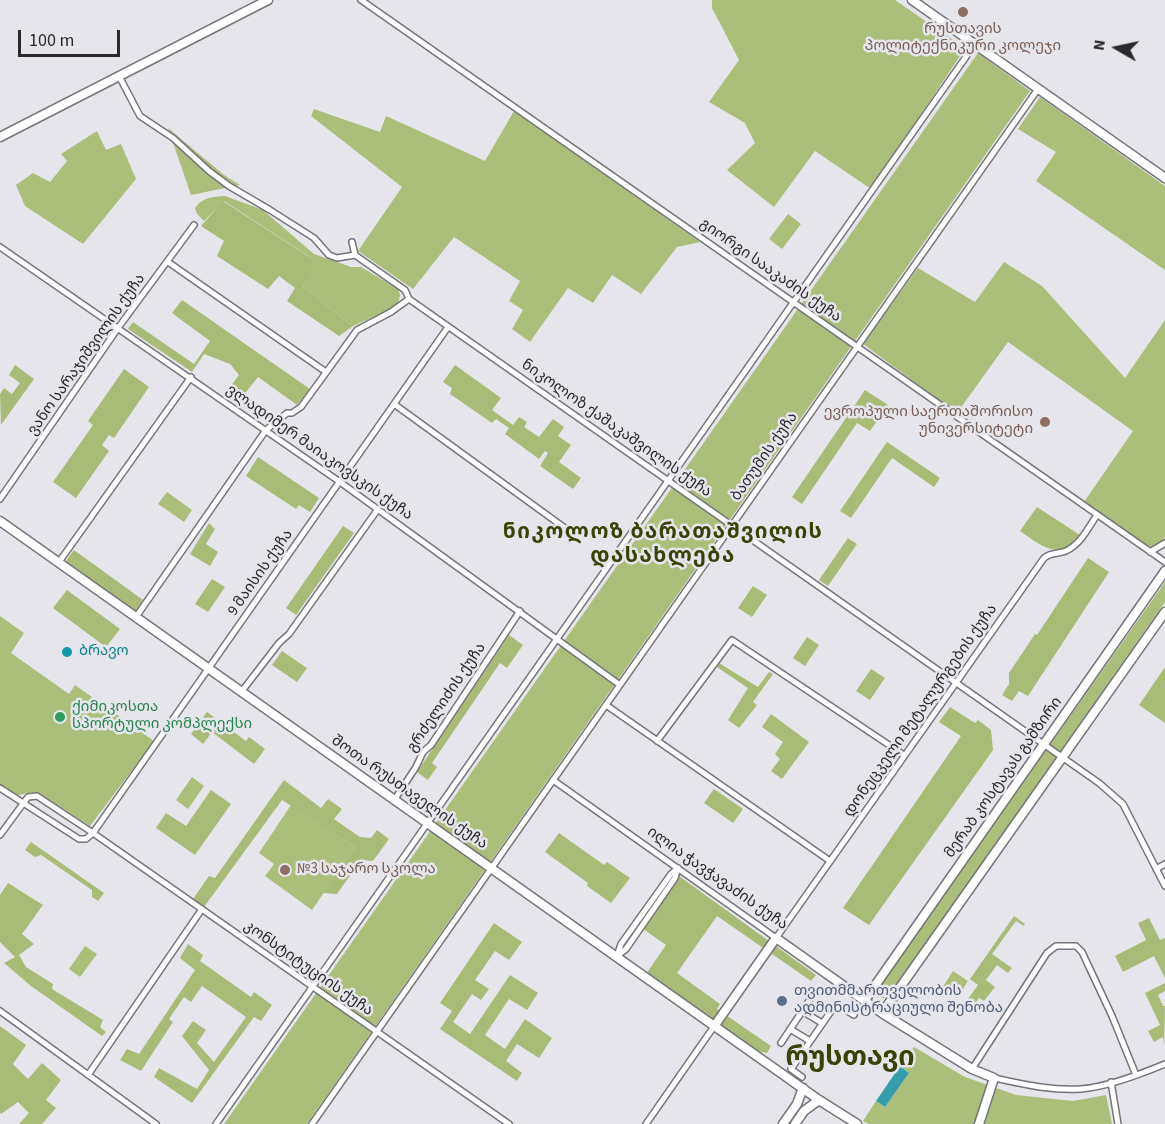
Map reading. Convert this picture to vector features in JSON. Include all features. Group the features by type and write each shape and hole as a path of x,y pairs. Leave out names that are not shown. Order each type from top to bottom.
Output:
{"street":[{"path":"1,135 268,0"},
{"name":"გიორგი სააკაძის ქუჩა","path":"361,0 1165,562"},
{"path":"912,0 1165,178"},
{"path":"216,1124 975,44"},
{"path":"119,76 140,116 173,138 229,186 314,238 329,255 337,258 355,255 352,242"},
{"name":"ბათუმის ქუჩა","path":"312,1124 1038,89"},
{"name":"ვანო სარაჯიშვილის ქუჩა","path":"0,499 118,328 194,225"},
{"name":"ვლადიმერ მაიაკოვსკის ქუჩა","path":"0,247 340,482 620,685"},
{"name":"ნიკოლოზ ქაშაკაშვილის ქუჩა","path":"355,255 405,290 409,299 448,327 1099,783 1123,804 1165,886"},
{"path":"168,262 326,372"},
{"path":"136,617 266,430 288,413 301,407 357,330 392,312 409,299"},
{"name":"9 მაისის ქუჩა","path":"93,833 448,327"},
{"path":"59,562 191,377"},
{"path":"394,404 569,531"},
{"path":"242,691 279,643 289,634 378,509"},
{"name":"დონეცკელი მეტალურგების ქუჩა","path":"776,938 1044,558 1049,554 1064,552 1074,546 1097,515"},
{"name":"შოთა რუსთაველის ქუჩა","path":"0,521 819,1100 857,1124"},
{"path":"1150,552 1165,543"},
{"name":"მერაბ კოსტავას გამზირი","path":"865,1000 1165,571"},
{"name":"გრძელიძის ქუჩა","path":"395,799 423,752 431,745 520,611"},
{"path":"882,1013 1165,612"},
{"path":"657,741 732,640 904,755"},
{"path":"606,705 830,861"},
{"name":"ილია ჭავჭავაძის ქუჩა","path":"553,780 882,1013 972,1070 994,1078"},
{"path":"0,788 79,839 86,839 93,833"},
{"name":"კონსტიტუციის ქუჩა","path":"22,804 28,797 42,798 509,1124"},
{"path":"0,835 22,804"},
{"path":"1156,869 1165,864"},
{"path":"617,956 621,944 648,911 671,874 678,868"},
{"path":"88,1075 202,909"},
{"path":"646,1124 776,938"},
{"path":"972,1070 1047,953 1056,946 1076,946 1082,952 1112,1016 1136,1075"},
{"path":"781,1043 813,995"},
{"path":"802,1077 791,1069 836,1004 854,1015"},
{"path":"0,1011 156,1124"},
{"path":"802,1011 822,1023"},
{"path":"790,1029 810,1041"},
{"path":"979,1124 994,1078 1043,1088 1082,1089 1136,1075 1165,1064"},
{"path":"1111,1082 1118,1124"},
{"path":"783,1124 797,1104 803,1088"},
{"path":"795,1124 804,1111 819,1100"}],"green space":[{"path":"712,0 895,0 956,42 960,56 871,189 815,151 774,207 727,170 755,143 745,123 709,102 739,60 712,8"},
{"path":"978,53 1030,91 307,1124 224,1124"},
{"path":"1040,97 1165,186 1165,270 1036,181 1056,152 1018,129"},
{"path":"314,109 380,132 386,116 485,161 514,111 700,242 677,247 641,294 612,275 593,303 568,288 530,342 512,329 523,310 509,301 520,281 454,237 413,289 358,251 402,187 311,116"},
{"path":"168,128 224,175 240,185 191,195"},
{"path":"97,131 106,150 121,144 136,179 83,244 25,206 16,185 33,173 50,182 67,161 61,154"},
{"path":"225,196 263,210 314,254 351,267 361,267 398,289 400,295 398,304 353,326 303,287 313,259 224,201 204,221 197,214 195,208 201,202 208,198"},
{"path":"223,201 314,260 303,287 353,326 339,336 287,301 295,288 279,276 268,289 217,256 224,241 201,226"},
{"path":"788,214 801,224 782,249 769,239"},
{"path":"1004,262 1042,286 1125,378 1165,320 1165,537 1155,550 1084,502 1133,431 1008,342 957,413 863,344 918,268 975,302"},
{"path":"182,300 310,389 297,405 258,377 238,402 226,392 239,375 230,364 204,354 192,372 128,329 133,322 194,364 210,341 172,313"},
{"path":"15,365 34,379 1,425 0,394 4,388 12,394 20,383 9,375"},
{"path":"455,365 501,398 492,410 513,425 519,417 527,422 524,427 539,437 553,419 564,427 558,436 571,445 559,462 581,478 573,489 540,466 548,453 545,451 539,459 505,434 509,428 496,419 492,423 450,394 452,388 443,382"},
{"path":"124,369 149,387 114,438 109,435 102,445 109,451 76,498 53,482 93,425 88,421"},
{"path":"865,390 888,405 870,431 857,423 802,504 792,497"},
{"path":"887,442 940,478 934,487 892,458 851,518 840,511"},
{"path":"258,457 319,498 310,512 299,505 296,509 246,476"},
{"path":"167,492 192,510 184,522 158,504"},
{"path":"1037,507 1080,535 1065,548 1058,550 1036,542 1020,531"},
{"path":"209,523 215,529 206,544 218,552 210,566 190,554"},
{"path":"343,526 354,533 296,615 286,608"},
{"path":"848,538 857,544 828,586 819,580"},
{"path":"74,550 143,600 136,611 66,561"},
{"path":"1088,558 1109,572 1028,696 1019,691 1012,701 1002,695 1009,684 1009,673"},
{"path":"212,579 225,587 208,612 195,604"},
{"path":"1165,582 1165,602 888,997 882,998 878,995 878,988"},
{"path":"753,586 767,595 752,617 738,608"},
{"path":"67,590 120,629 106,647 53,608"},
{"name":"ქიმიკოსთა სპორტული კომპლექსი","path":"0,616 24,633 11,653 69,694 75,685 154,741 90,826 41,794 27,793 16,796 0,784"},
{"path":"509,635 523,645 507,668 500,663 432,763 437,767 428,780 417,772"},
{"path":"807,637 819,645 805,666 793,658"},
{"path":"282,651 307,668 297,682 272,665"},
{"path":"719,663 758,687 769,672 773,674 753,702 757,705 739,728 728,720 748,688 717,667"},
{"path":"1165,667 1165,723 1139,705"},
{"path":"871,669 885,678 870,700 856,691"},
{"path":"950,707 975,723 978,720 991,730 993,750 869,925 843,908 961,736 939,722"},
{"path":"207,712 246,741 249,737 265,749 254,764 212,732 203,744 191,734"},
{"path":"771,714 809,742 782,779 771,771 780,759 775,754 783,742 762,727"},
{"path":"192,777 204,786 188,809 176,800"},
{"path":"284,780 321,808 328,799 342,809 334,819 360,837 371,838 377,830 389,839 373,861 361,860 337,894 323,893 355,847 282,800 204,907 193,899 209,876 215,878"},
{"path":"714,789 743,809 733,823 704,803"},
{"path":"211,790 231,804 195,855 156,828 166,813 186,826"},
{"path":"291,805 355,847 312,910 265,876 274,864 259,853"},
{"path":"559,833 604,865 607,862 630,878 611,903 545,852"},
{"path":"31,842 104,893 98,901 92,897 92,890 41,855 35,857 25,850"},
{"path":"679,876 816,975 811,981 717,916 677,973 720,1004 717,1009 771,1046 767,1053 753,1050 646,974 666,945 642,928"},
{"path":"8,883 43,905 22,934 34,944 19,955 26,967 53,984 52,989 103,1020 100,1027 106,1032 102,1036 31,986 4,963 15,957 0,942 0,895"},
{"path":"1014,916 1025,924 1024,926 1016,921 992,954 1012,968 1008,973 997,965 986,980 995,987 984,1001 979,998 968,1014 963,1006 978,985 970,979"},
{"path":"1149,918 1160,940 1165,938 1165,978 1154,956 1123,972 1115,956 1146,940 1138,923"},
{"path":"494,923 522,942 509,960 495,951 475,980 489,989 481,1000 472,994 453,1022 470,1034 510,975 538,993 527,1010 509,999 485,1035 505,1049 525,1019 552,1038 539,1058 517,1044 506,1061 522,1073 517,1081 440,1029 452,1011 440,1003"},
{"path":"188,944 203,955 200,961 251,997 254,992 272,1005 261,1021 254,1017 192,1103 154,1077 159,1068 197,1089 209,1070 182,1036 193,1021 206,1030 197,1043 214,1062 246,1017 202,986 191,1002 184,997 169,1019 173,1022 141,1071 120,1060 127,1049 139,1054 195,970 180,958"},
{"path":"85,946 97,954 80,977 69,969"},
{"path":"953,971 968,981 957,998 942,988"},
{"path":"1165,983 1165,991 1158,995 1165,1006 1164,1046 1163,1037 1154,1042 1148,1031 1160,1025 1145,993"},
{"path":"0,1026 26,1045 13,1064 28,1079 42,1063 61,1080 46,1100 56,1108 42,1124 19,1124 29,1113 18,1102 1,1114 0,1112"},
{"path":"914,1047 965,1077 1016,1095 1073,1101 1106,1095 1112,1124 869,1124 863,1121 876,1101 885,1107 909,1073 900,1066"}],"water":[{"path":"900,1066 909,1073 885,1107 876,1101"}],"place":[{"name":"რუსთავის პოლიტექნიკური კოლეჯი","path":"963,12"},
{"name":"ევროპული საერთაშორისო უნივერსიტეტი","path":"1045,422"},
{"name":"ბრავო","path":"67,652"},
{"name":"ქიმიკოსთა სპორტული კომპლექსი","path":"60,717"},
{"name":"№3 საჯარო სკოლა","path":"285,870"},
{"name":"თვითმმართველობის ადმინისტრაციული შენობა","path":"782,1001"}],"district":[{"name":"ნიკოლოზ ბარათაშვილის დასახლება","path":"663,545"},
{"name":"რუსთავი","path":"850,1059"}]}
